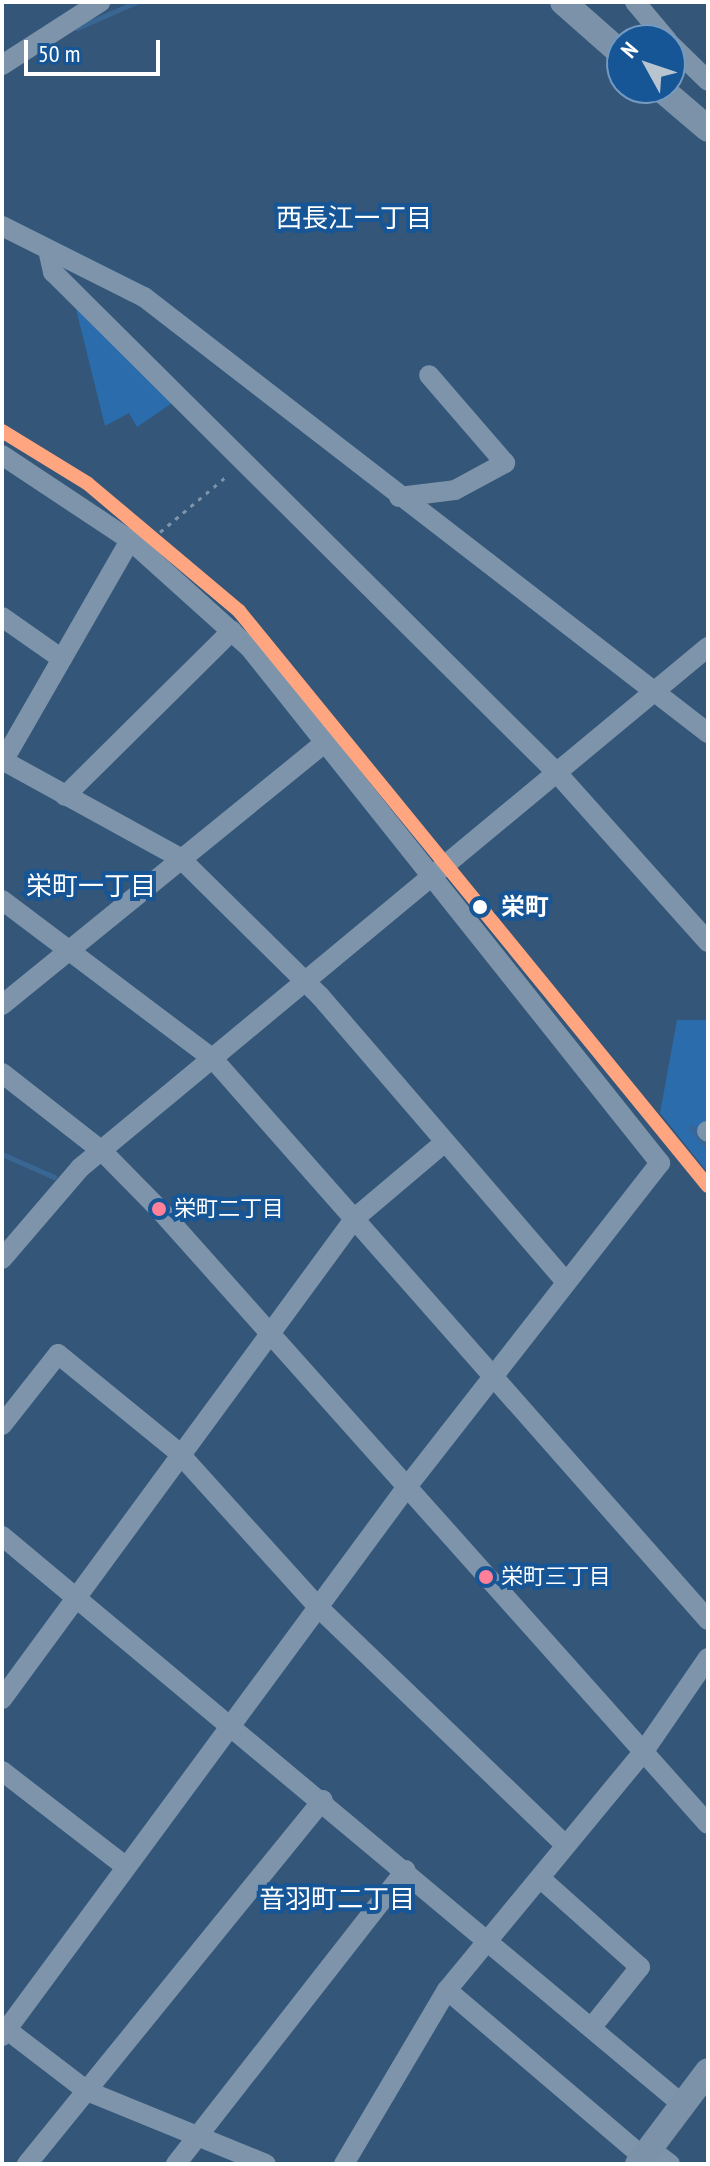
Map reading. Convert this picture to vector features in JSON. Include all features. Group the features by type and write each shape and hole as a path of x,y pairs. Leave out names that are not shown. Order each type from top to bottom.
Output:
{"main road":[{"path":"563,2 606,40"},
{"path":"679,104 708,129"},
{"path":"650,2158 708,2071"}],"street":[{"path":"2,65 100,2"},
{"path":"635,2 653,24"},
{"path":"686,60 708,81"},
{"path":"2,226 144,297 651,694 708,733"},
{"path":"48,250 53,272 557,773 708,942"},
{"path":"399,497 455,490 505,463 429,375"},
{"path":"2,455 130,540 232,631 329,739 660,1163 406,1488 3,2031 87,2091 266,2164"},
{"path":"130,540 2,761 180,858 305,983 566,1282"},
{"path":"2,617 62,659"},
{"path":"65,796 232,631"},
{"path":"2,1259 102,1151 708,647"},
{"path":"2,1005 329,739"},
{"path":"2,900 74,948 214,1060 708,1620"},
{"path":"3,1074 102,1151 708,1824"},
{"path":"2,1699 80,1599 178,1452 355,1218 445,1142"},
{"path":"2,1425 58,1354 178,1452 318,1607 565,1845"},
{"path":"2,1536 323,1800 683,2105"},
{"path":"344,2164 447,1990 644,1751 708,1658"},
{"path":"2,1771 125,1866"},
{"path":"27,2164 323,1800"},
{"path":"176,2164 406,1870"},
{"path":"540,1878 640,1967 592,2027"},
{"path":"447,1990 650,2158"}],"path":[{"path":"160,532 244,463"}],"shaded area":[{"path":"75,305 172,403 137,427 129,413 105,426"},
{"path":"677,1020 708,1020 708,1173 660,1113"}],"waterway":[{"path":"77,28 136,2"},
{"path":"691,1127 708,1149"},
{"path":"2,1154 54,1177"}],"transit line":[{"path":"2,431 87,483 239,611 708,1186"}],"place":[{"name":"栄町","path":"480,907"},
{"name":"栄町二丁目","path":"159,1209"},
{"name":"栄町三丁目","path":"486,1577"}],"district":[{"name":"西長江一丁目","path":"354,218"},
{"name":"栄町一丁目","path":"91,886"},
{"name":"音羽町二丁目","path":"337,1899"}]}
